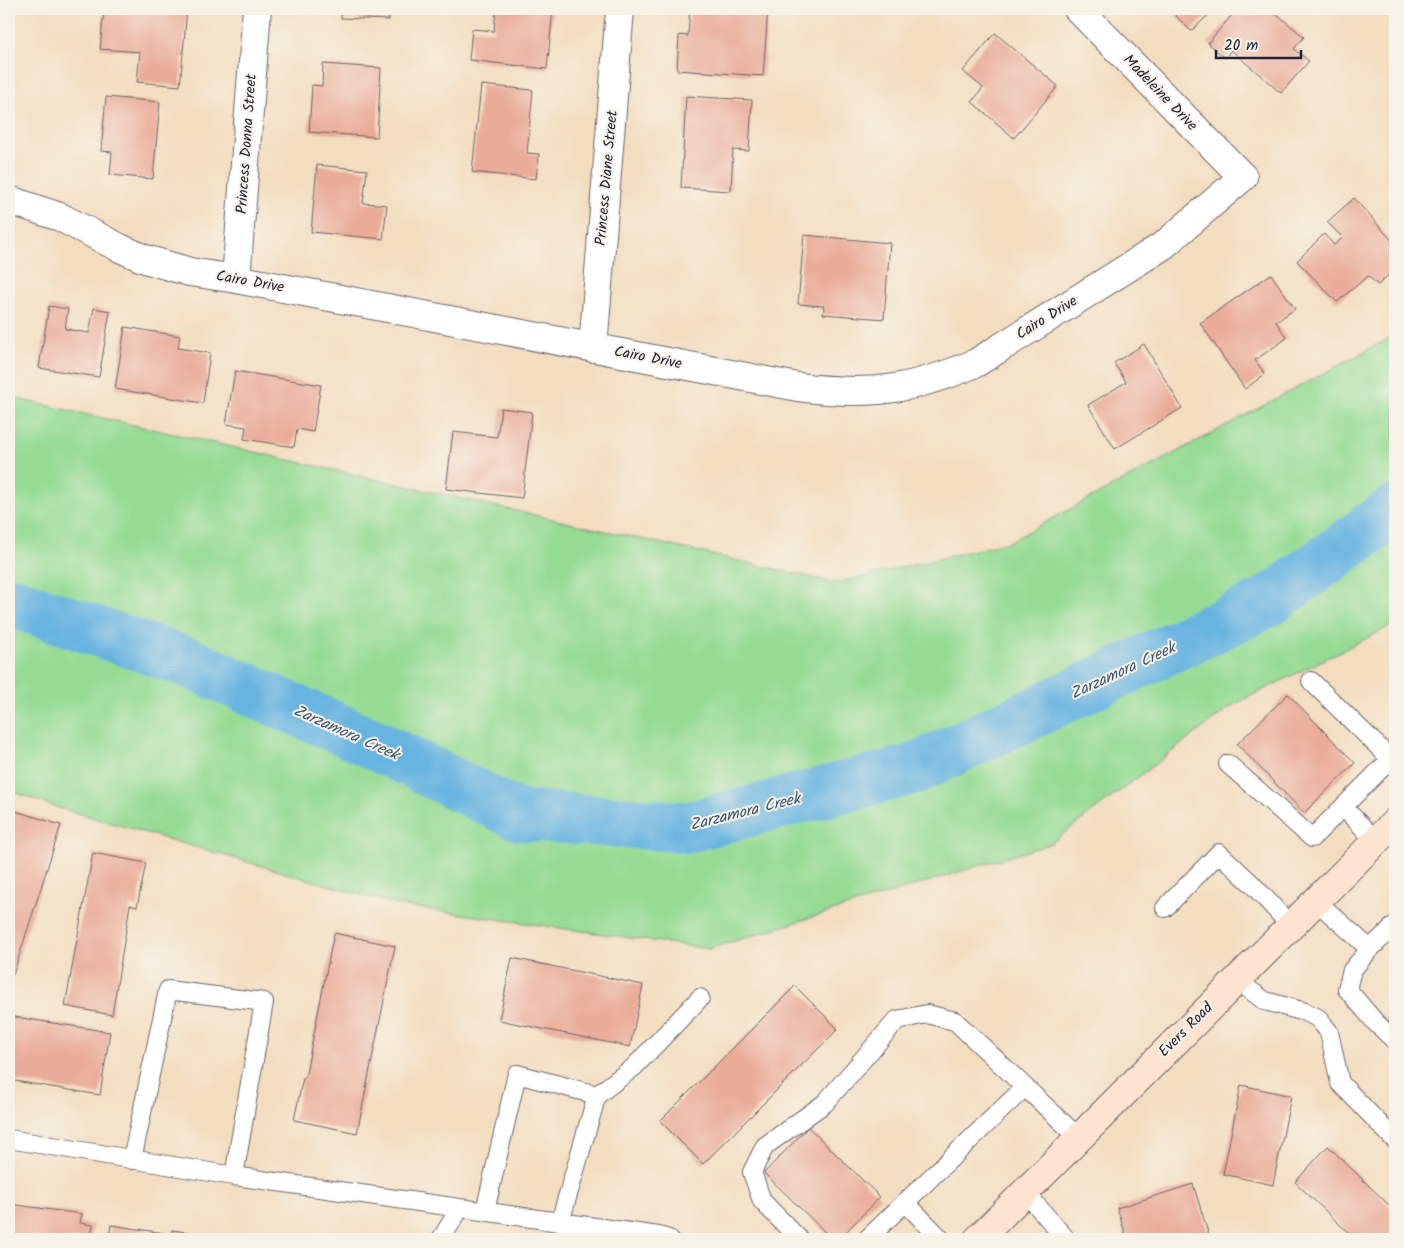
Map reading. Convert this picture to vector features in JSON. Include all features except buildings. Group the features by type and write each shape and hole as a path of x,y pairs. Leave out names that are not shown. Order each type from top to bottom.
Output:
{"main road":[{"name":"Evers Road","path":"990,1235 1025,1192 1395,822"}],"street":[{"name":"Princess Donna Street","path":"236,279 257,9"},
{"name":"Princess Diane Street","path":"593,348 620,9"},
{"name":"Madeleine Drive","path":"1078,9 1243,177"},
{"name":"Cairo Drive","path":"9,200 60,216 145,259 190,272 236,279 798,387 834,392 863,392 892,390 921,384 949,375 976,363 1164,245 1243,177"}],"lane":[{"path":"1228,764 1312,838 1391,759 1312,681"},
{"path":"1343,807 1376,841"},
{"path":"1165,908 1219,853 1252,884 1290,925"},
{"path":"1315,900 1370,949"},
{"path":"1395,925 1352,970 1348,989 1376,1023 1395,1041"},
{"path":"1236,980 1265,1001 1305,1012 1318,1018 1329,1032 1340,1083 1395,1140"},
{"path":"132,1160 168,990 264,1002 234,1176"},
{"path":"560,1222 597,1095 634,1067 700,998"},
{"path":"799,1239 762,1201 752,1172 765,1146 824,1103 897,1020 927,1014 955,1021 1079,1138"},
{"path":"484,1211 517,1074 597,1095"},
{"path":"867,1239 1025,1087"},
{"path":"9,1139 234,1176 663,1238"},
{"path":"1025,1192 1066,1239"},
{"path":"905,1202 941,1239"},
{"path":"441,1239 460,1208"}],"green space":[{"path":"1395,335 1395,624 1233,705 1050,844 709,949 397,905 49,805 9,790 9,397 837,583 1009,542"}],"waterway":[{"name":"Zarzamora Creek","path":"9,601 189,663 369,742 518,815 688,827 914,769 1268,602 1395,510"}]}
